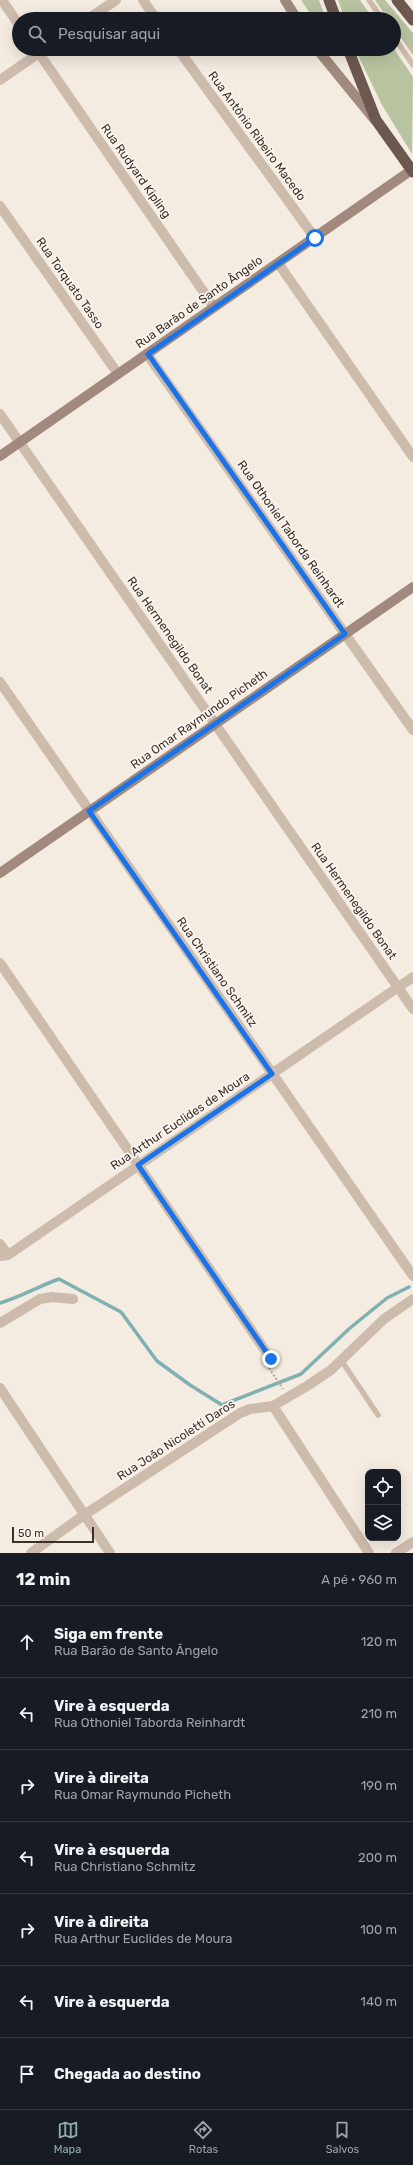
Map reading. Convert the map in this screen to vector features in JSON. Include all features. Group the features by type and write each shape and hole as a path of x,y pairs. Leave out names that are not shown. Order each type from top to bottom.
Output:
{"highway":[{"path":"329,0 333,12"},
{"path":"397,0 413,20"},
{"path":"351,56 376,120 413,170"}],"main road":[{"path":"284,0 292,12"},
{"path":"323,56 376,120"},
{"name":"Rua Barão de Santo Ângelo","path":"0,456 413,170"},
{"name":"Rua Omar Raymundo Picheth","path":"0,873 413,587"}],"street":[{"path":"2,0 12,15"},
{"path":"98,12 116,0"},
{"path":"143,0 151,12"},
{"path":"0,80 32,56"},
{"name":"Rua Rudyard Kipling","path":"44,56 214,307"},
{"name":"Rua Antônio Ribeiro Macedo","path":"183,56 315,238"},
{"name":"Rua Torquato Tasso","path":"0,206 118,374"},
{"path":"278,263 413,458"},
{"name":"Rua Othoniel Taborda Reinhardt","path":"148,354 413,730"},
{"name":"Rua Hermenegildo Bonat","path":"0,414 216,723 413,1009"},
{"name":"Rua Christiano Schmitz","path":"0,682 413,1276"},
{"path":"0,963 138,1165 268,1361"},
{"name":"Rua Arthur Euclides de Moura","path":"4,1255 413,977"},
{"path":"0,1244 4,1255"},
{"path":"0,1323 40,1299 52,1297 74,1300"},
{"name":"Rua João Nicoletti Daros","path":"31,1553 84,1516 240,1413 250,1409 273,1406 331,1370 340,1359 384,1319 413,1299"},
{"path":"0,1388 110,1553"},
{"path":"273,1406 369,1553"},
{"path":"396,1553 413,1542"}],"lane":[{"path":"369,0 377,12"},
{"path":"401,47 413,65"},
{"path":"340,1359 378,1415"}],"path":[{"path":"268,1361 283,1389"}],"green space":[{"path":"301,0 319,0 323,12 309,12"},
{"path":"338,0 360,0 368,12 342,12"},
{"path":"375,0 385,0 395,12 383,12"},
{"path":"401,19 413,33 413,55 401,38"},
{"path":"358,56 399,56 413,77 412,154 382,105"}],"waterway":[{"path":"0,1303 59,1279 121,1312 157,1361 190,1385 222,1405 301,1374 350,1328 387,1298 409,1287"}],"route":[{"path":"271,1359 138,1165 272,1074 89,811 345,634 148,354 315,238"}]}
